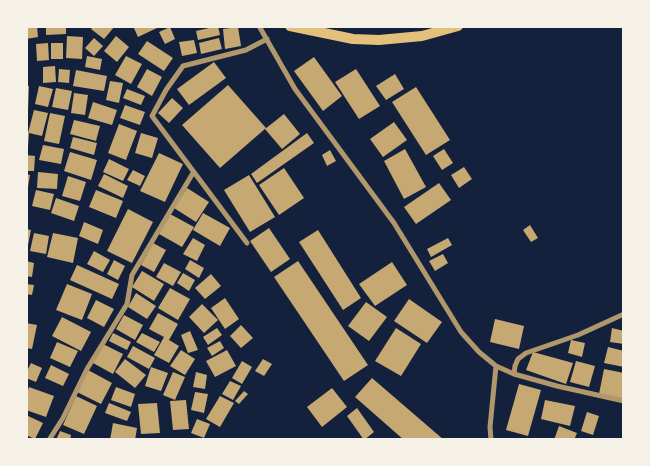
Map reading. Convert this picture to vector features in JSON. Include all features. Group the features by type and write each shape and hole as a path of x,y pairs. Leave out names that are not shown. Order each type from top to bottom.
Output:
{"main road":[{"path":"290,26 353,38 379,40 422,36 458,26"}],"street":[{"path":"259,26 296,89 394,223 461,332 479,352 496,366 514,374 624,402"},
{"path":"246,243 152,116 166,90 183,66 246,50 267,39"},
{"path":"49,440 126,304 132,275 193,173"},
{"path":"514,374 518,359 526,353 578,335 624,314"},
{"path":"491,440 490,427 496,366"}],"building":[{"path":"26,26 37,26 38,37 26,39"},
{"path":"46,26 66,26 66,34 46,35"},
{"path":"94,26 115,26 104,39 91,29"},
{"path":"133,26 156,26 157,28 138,37"},
{"path":"218,26 220,35 198,40 196,31"},
{"path":"170,27 175,39 165,44 159,32"},
{"path":"238,27 241,46 225,49 223,29"},
{"path":"67,36 83,37 82,59 66,58"},
{"path":"116,36 129,47 117,62 104,51"},
{"path":"94,38 103,46 94,56 85,48"},
{"path":"219,38 222,49 201,54 199,43"},
{"path":"194,40 197,53 182,56 179,42"},
{"path":"147,41 173,58 164,71 138,54"},
{"path":"48,43 49,60 37,61 36,44"},
{"path":"51,43 63,43 63,59 51,59"},
{"path":"87,56 102,59 100,70 85,67"},
{"path":"126,56 142,64 131,84 115,75"},
{"path":"314,57 342,96 323,111 294,71"},
{"path":"214,62 226,78 189,105 177,89"},
{"path":"55,66 56,82 43,83 43,67"},
{"path":"59,69 70,70 69,83 58,82"},
{"path":"147,69 162,77 152,96 137,87"},
{"path":"356,69 380,106 359,119 335,82"},
{"path":"76,70 107,76 104,91 73,86"},
{"path":"395,74 404,89 386,100 376,86"},
{"path":"110,81 123,83 119,103 106,100"},
{"path":"228,85 266,128 220,168 182,125"},
{"path":"26,86 29,86 28,111 26,111"},
{"path":"39,86 53,89 48,107 35,104"},
{"path":"416,87 450,140 426,155 392,102"},
{"path":"56,88 72,91 68,110 52,107"},
{"path":"127,89 145,96 141,105 123,98"},
{"path":"74,93 88,95 85,115 71,113"},
{"path":"172,98 183,108 169,123 158,113"},
{"path":"93,102 117,110 112,125 88,118"},
{"path":"125,105 145,112 140,125 120,118"},
{"path":"34,110 48,113 42,136 29,133 28,147 26,147 26,132 28,133"},
{"path":"50,113 65,116 59,144 44,141"},
{"path":"284,114 300,134 282,149 265,129"},
{"path":"74,120 100,126 96,141 70,134"},
{"path":"394,122 407,140 383,157 370,139"},
{"path":"119,124 137,131 126,160 108,153"},
{"path":"141,133 158,138 152,158 135,153"},
{"path":"307,133 314,143 257,183 251,174"},
{"path":"73,137 97,143 94,155 70,148"},
{"path":"43,145 64,149 61,164 39,160"},
{"path":"405,149 426,187 404,199 384,161"},
{"path":"444,149 453,163 442,170 433,156"},
{"path":"330,150 336,161 327,166 322,155"},
{"path":"70,152 97,160 91,180 64,171"},
{"path":"159,153 183,164 165,202 140,191"},
{"path":"26,155 35,156 34,171 26,171"},
{"path":"109,159 129,169 123,181 103,172"},
{"path":"464,167 472,179 459,188 451,175"},
{"path":"284,168 304,198 279,215 259,185"},
{"path":"133,170 145,176 140,186 127,180"},
{"path":"38,172 58,174 57,189 37,188"},
{"path":"26,174 30,175 27,193 26,193"},
{"path":"104,174 128,186 123,198 98,186"},
{"path":"249,175 275,217 250,232 224,190"},
{"path":"68,176 86,182 80,201 62,196"},
{"path":"439,183 451,200 416,224 404,207"},
{"path":"187,188 209,202 196,222 174,208"},
{"path":"36,190 54,194 50,210 32,206"},
{"path":"96,190 123,201 116,218 89,207"},
{"path":"56,198 79,206 74,221 51,213"},
{"path":"128,209 153,222 132,263 107,251"},
{"path":"203,213 230,228 220,246 193,230"},
{"path":"170,214 194,227 182,247 159,234"},
{"path":"84,222 103,230 98,244 79,236"},
{"path":"530,225 538,238 531,242 523,230"},
{"path":"269,228 290,259 271,272 250,241"},
{"path":"26,229 31,230 27,250 26,250"},
{"path":"318,230 361,298 343,310 299,242"},
{"path":"34,233 49,236 46,254 30,251"},
{"path":"53,233 78,238 73,263 47,257"},
{"path":"193,238 205,245 197,261 183,254"},
{"path":"448,238 452,245 431,257 427,249"},
{"path":"153,243 166,250 154,272 141,265"},
{"path":"94,251 110,260 103,272 87,264"},
{"path":"443,254 448,263 435,271 429,261"},
{"path":"114,260 125,266 118,280 107,274"},
{"path":"190,260 204,268 199,278 185,269"},
{"path":"26,261 34,263 32,277 26,276"},
{"path":"298,261 368,365 344,381 274,277"},
{"path":"392,262 407,285 375,306 359,284"},
{"path":"164,263 181,272 173,286 156,277"},
{"path":"77,265 119,284 112,299 70,280"},
{"path":"142,271 164,284 154,301 132,287"},
{"path":"183,273 195,280 189,291 177,283"},
{"path":"211,274 221,286 205,299 195,288"},
{"path":"26,284 34,285 32,295 26,294"},
{"path":"67,284 92,294 82,320 56,310"},
{"path":"170,288 190,299 178,320 158,308"},
{"path":"136,293 156,306 147,319 128,307"},
{"path":"225,298 239,319 225,329 211,308"},
{"path":"409,299 442,322 427,343 394,321"},
{"path":"96,300 114,309 104,327 87,318"},
{"path":"366,302 387,317 369,341 348,326"},
{"path":"202,304 218,320 204,333 189,317"},
{"path":"158,313 178,324 169,340 179,346 169,363 154,355 164,337 149,329"},
{"path":"124,315 143,325 135,340 116,329"},
{"path":"62,317 91,332 81,351 52,336"},
{"path":"495,319 524,326 519,349 490,342"},
{"path":"26,323 37,325 32,349 26,348"},
{"path":"241,325 253,338 241,348 230,336"},
{"path":"217,328 222,335 208,345 203,337"},
{"path":"396,328 421,344 401,376 375,361"},
{"path":"612,328 624,331 624,344 610,342"},
{"path":"190,331 198,350 188,353 181,335"},
{"path":"113,333 131,342 127,350 109,341"},
{"path":"142,333 160,342 154,352 136,342"},
{"path":"571,340 585,343 582,357 568,353"},
{"path":"220,341 224,348 212,356 207,348"},
{"path":"57,342 78,351 70,367 50,358"},
{"path":"103,344 123,354 113,374 93,363"},
{"path":"133,346 155,358 149,369 127,357"},
{"path":"608,347 624,351 624,367 604,363"},
{"path":"181,350 195,359 185,375 170,366"},
{"path":"227,350 236,366 215,377 206,361"},
{"path":"533,352 573,363 566,384 526,370"},
{"path":"125,359 146,375 135,388 115,372"},
{"path":"263,359 272,364 264,376 255,371"},
{"path":"242,361 252,367 242,384 232,378"},
{"path":"576,361 595,366 589,387 570,382"},
{"path":"31,363 42,368 36,382 26,378 26,373"},
{"path":"51,365 69,374 63,386 45,378"},
{"path":"151,367 168,373 161,391 145,386"},
{"path":"604,369 624,373 624,399 599,394"},
{"path":"88,370 112,383 101,404 77,392"},
{"path":"173,372 185,377 175,400 163,395"},
{"path":"196,372 207,375 205,389 193,387"},
{"path":"372,378 444,440 404,440 355,397"},
{"path":"230,381 241,386 233,400 222,394"},
{"path":"519,384 541,390 528,436 506,430"},
{"path":"29,387 54,396 46,417 26,410 26,396"},
{"path":"116,387 135,394 131,407 111,400"},
{"path":"332,388 347,407 322,427 307,407"},
{"path":"244,391 248,394 239,404 235,401"},
{"path":"195,392 208,394 204,413 191,410"},
{"path":"76,396 97,406 84,434 63,425"},
{"path":"220,396 234,403 220,427 206,419"},
{"path":"186,400 189,429 173,430 170,401"},
{"path":"545,400 575,406 570,426 541,419"},
{"path":"109,403 131,412 127,421 105,413"},
{"path":"157,403 160,433 141,434 138,404"},
{"path":"357,408 374,432 364,440 347,416"},
{"path":"587,412 599,416 593,435 581,431"},
{"path":"26,415 43,423 35,439 26,435"},
{"path":"197,419 210,424 204,438 191,433"},
{"path":"113,423 137,428 135,440 110,440"},
{"path":"559,426 577,433 574,440 554,440"},
{"path":"60,431 71,435 70,440 56,440"}]}
